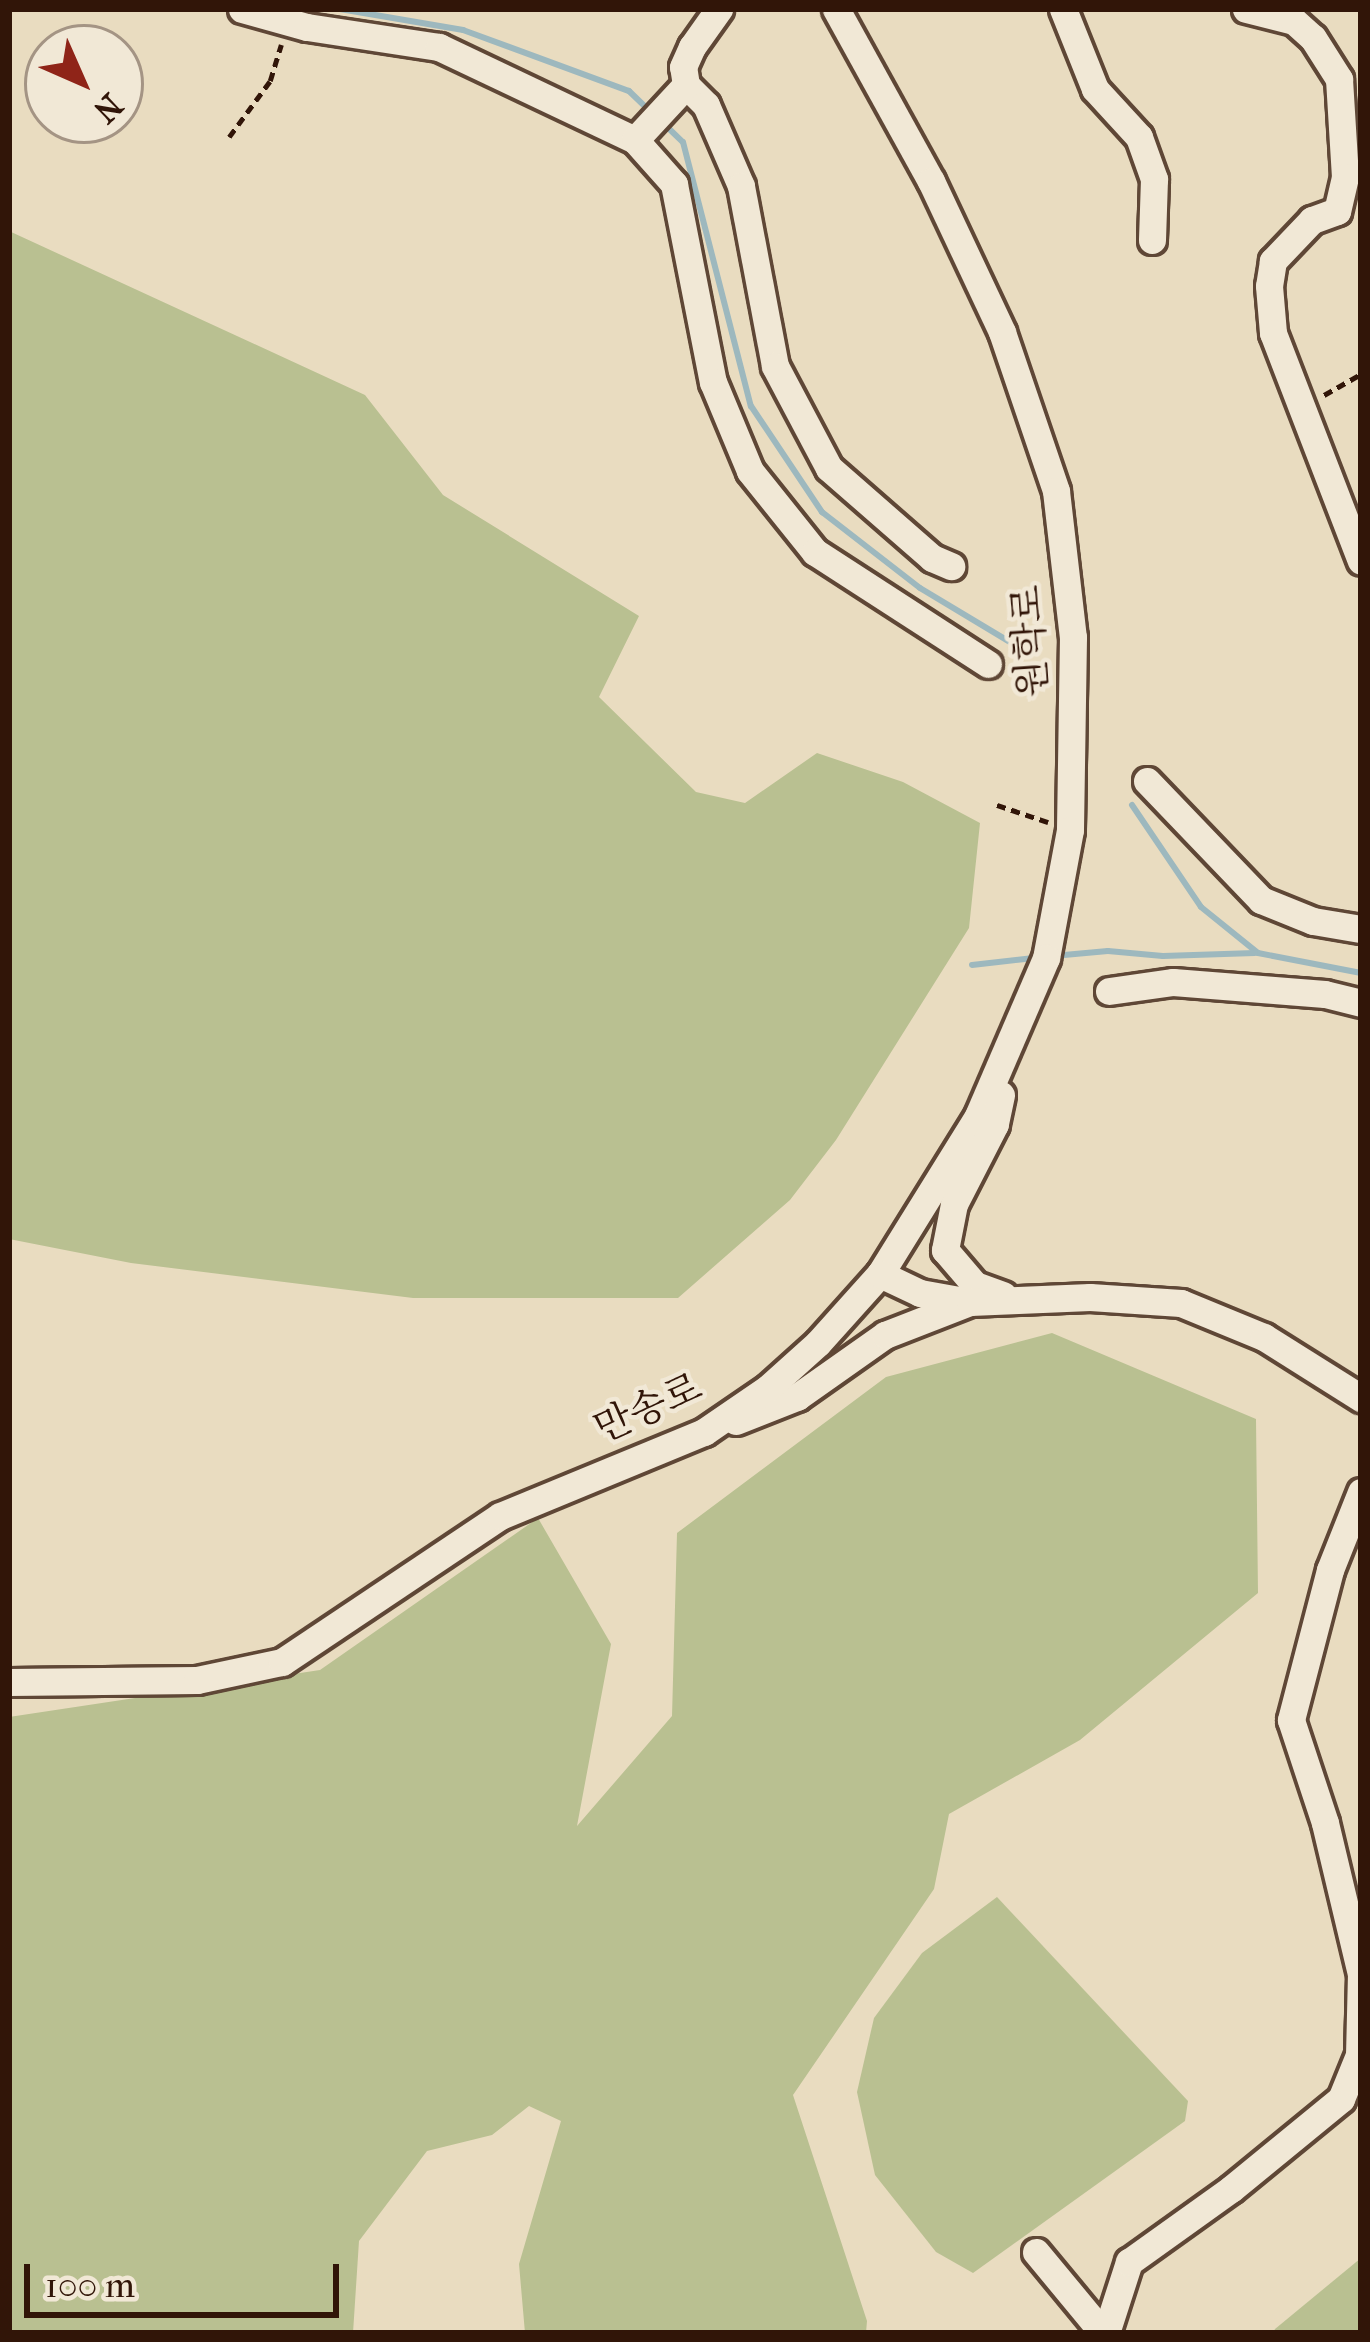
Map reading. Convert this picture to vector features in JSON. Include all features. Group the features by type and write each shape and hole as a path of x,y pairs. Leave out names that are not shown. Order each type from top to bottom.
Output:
{"street":[{"path":"242,9 288,22 440,47 641,134 674,184 713,382 749,470 815,553 988,664"},
{"path":"641,134 680,92 692,47 719,9"},
{"name":"원학로","path":"836,9 931,181 1002,332 1056,491 1073,637 1070,830 1059,899 1030,1005 978,1116 880,1274"},
{"path":"1063,9 1096,88 1138,137 1154,179 1152,241"},
{"path":"1246,9 1294,21 1350,69 1345,125 1350,202 1312,220 1273,261 1273,333 1361,561"},
{"path":"680,92 706,105 741,186 775,366 829,468 932,558 951,566"},
{"path":"1148,781 1261,900 1313,921 1361,929"},
{"path":"1109,991 1173,982 1325,994 1361,1003"},
{"path":"1012,1045 995,1124 954,1204 945,1250 975,1285 1018,1300"},
{"path":"880,1274 920,1293 970,1302 1180,1303 1264,1337 1361,1398"},
{"name":"만송로","path":"9,1682 197,1680 282,1662 500,1516 704,1432 768,1388 818,1343 880,1274"},
{"path":"704,1432 771,1410 885,1335 970,1302"},
{"path":"1105,2333 1129,2262 1231,2189 1341,2099 1359,2055 1361,1975 1325,1823 1291,1720 1330,1570 1361,1492"},
{"path":"1036,2252 1105,2333"}],"path":[{"path":"230,137 270,80 288,22"},
{"path":"1303,410 1361,374"},
{"path":"998,805 1070,830"}],"green space":[{"path":"9,231 365,395 443,495 639,616 599,697 696,792 745,803 817,753 903,782 980,823 969,928 836,1140 790,1200 678,1298 413,1298 131,1263 9,1239"},
{"path":"1052,1333 1256,1419 1258,1593 1080,1740 949,1814 934,1889 793,2095 867,2321 866,2333 525,2333 519,2264 561,2121 529,2106 492,2135 427,2151 359,2241 353,2333 9,2333 9,1717 320,1670 538,1518 611,1644 577,1826 672,1716 677,1533 886,1377"},
{"path":"997,1897 1188,2101 1185,2121 973,2273 936,2252 875,2175 857,2092 874,2018 922,1953"},
{"path":"1361,2258 1361,2333 1273,2333 1275,2329"}],"waterway":[{"path":"340,9 463,30 629,91 651,112"},
{"path":"661,121 683,142 751,406 822,512 920,588 1015,645"},
{"path":"1132,805 1201,907 1258,953 1361,973"},
{"path":"1053,956 1108,951 1163,956 1255,953"},
{"path":"972,965 1034,958"}]}
